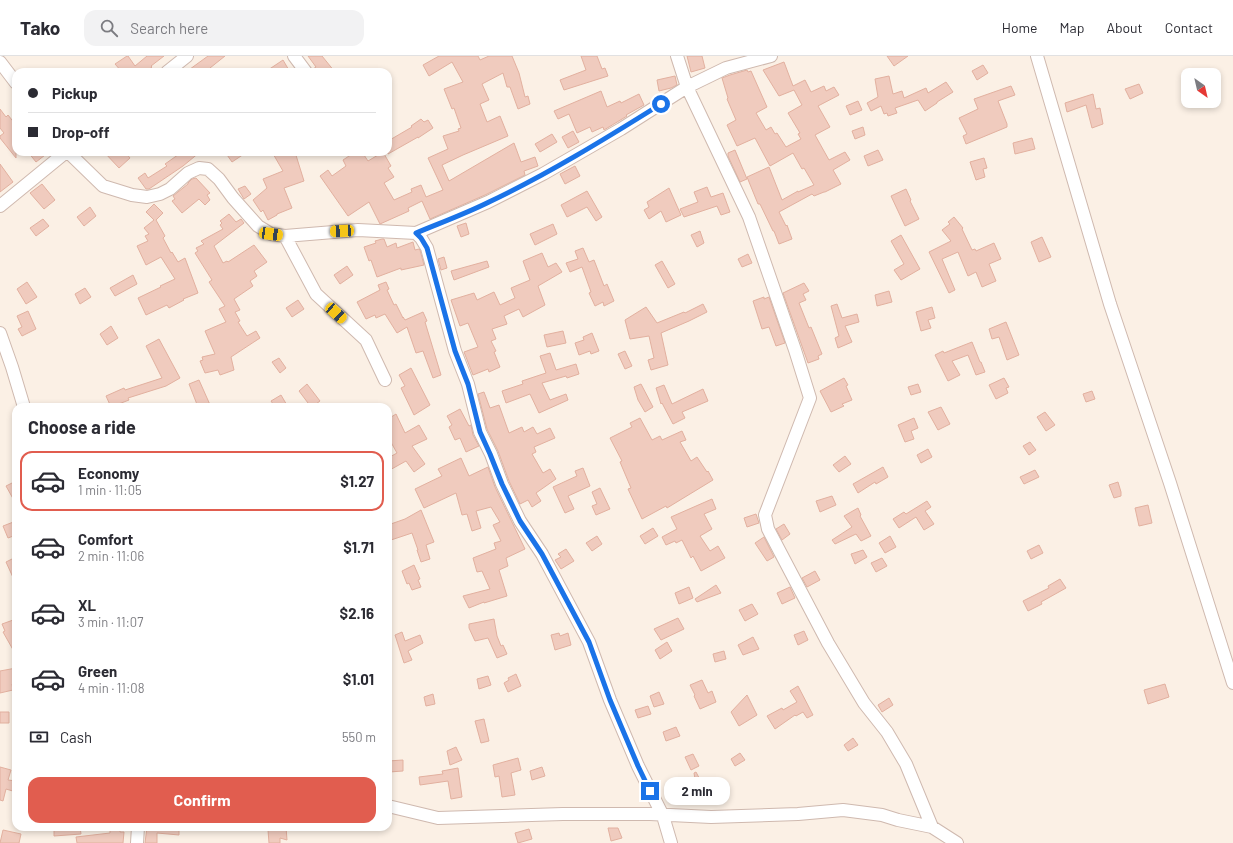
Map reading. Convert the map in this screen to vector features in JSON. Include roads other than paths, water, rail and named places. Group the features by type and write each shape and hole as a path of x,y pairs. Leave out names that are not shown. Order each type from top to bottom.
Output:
{"street":[{"path":"172,68 187,56"},
{"path":"294,56 303,68"},
{"path":"678,56 687,88 754,230 760,252 795,350 810,398 765,515 768,529 828,643 864,703 887,732 906,764 932,827"},
{"path":"71,156 103,186 132,195 147,197 160,194 170,189 188,173 199,168 208,169 219,179 233,198 258,226 271,234 285,236 358,230 416,233 488,202 543,174 621,129 687,88 726,68 771,56"},
{"path":"1036,56 1110,304 1170,483 1233,683"},
{"path":"0,62 12,78"},
{"path":"0,206 62,156"},
{"path":"416,233 427,248 455,351 468,384 480,432 502,484 520,521 542,554 589,642 610,700 638,766 663,816 672,843"},
{"path":"285,236 316,294 366,340 385,380"},
{"path":"0,333 23,403"},
{"path":"392,807 438,818 563,814 650,814 663,816 676,815 711,817 798,814 843,810 882,815 932,827 957,843"},
{"path":"137,843 138,831"}]}
